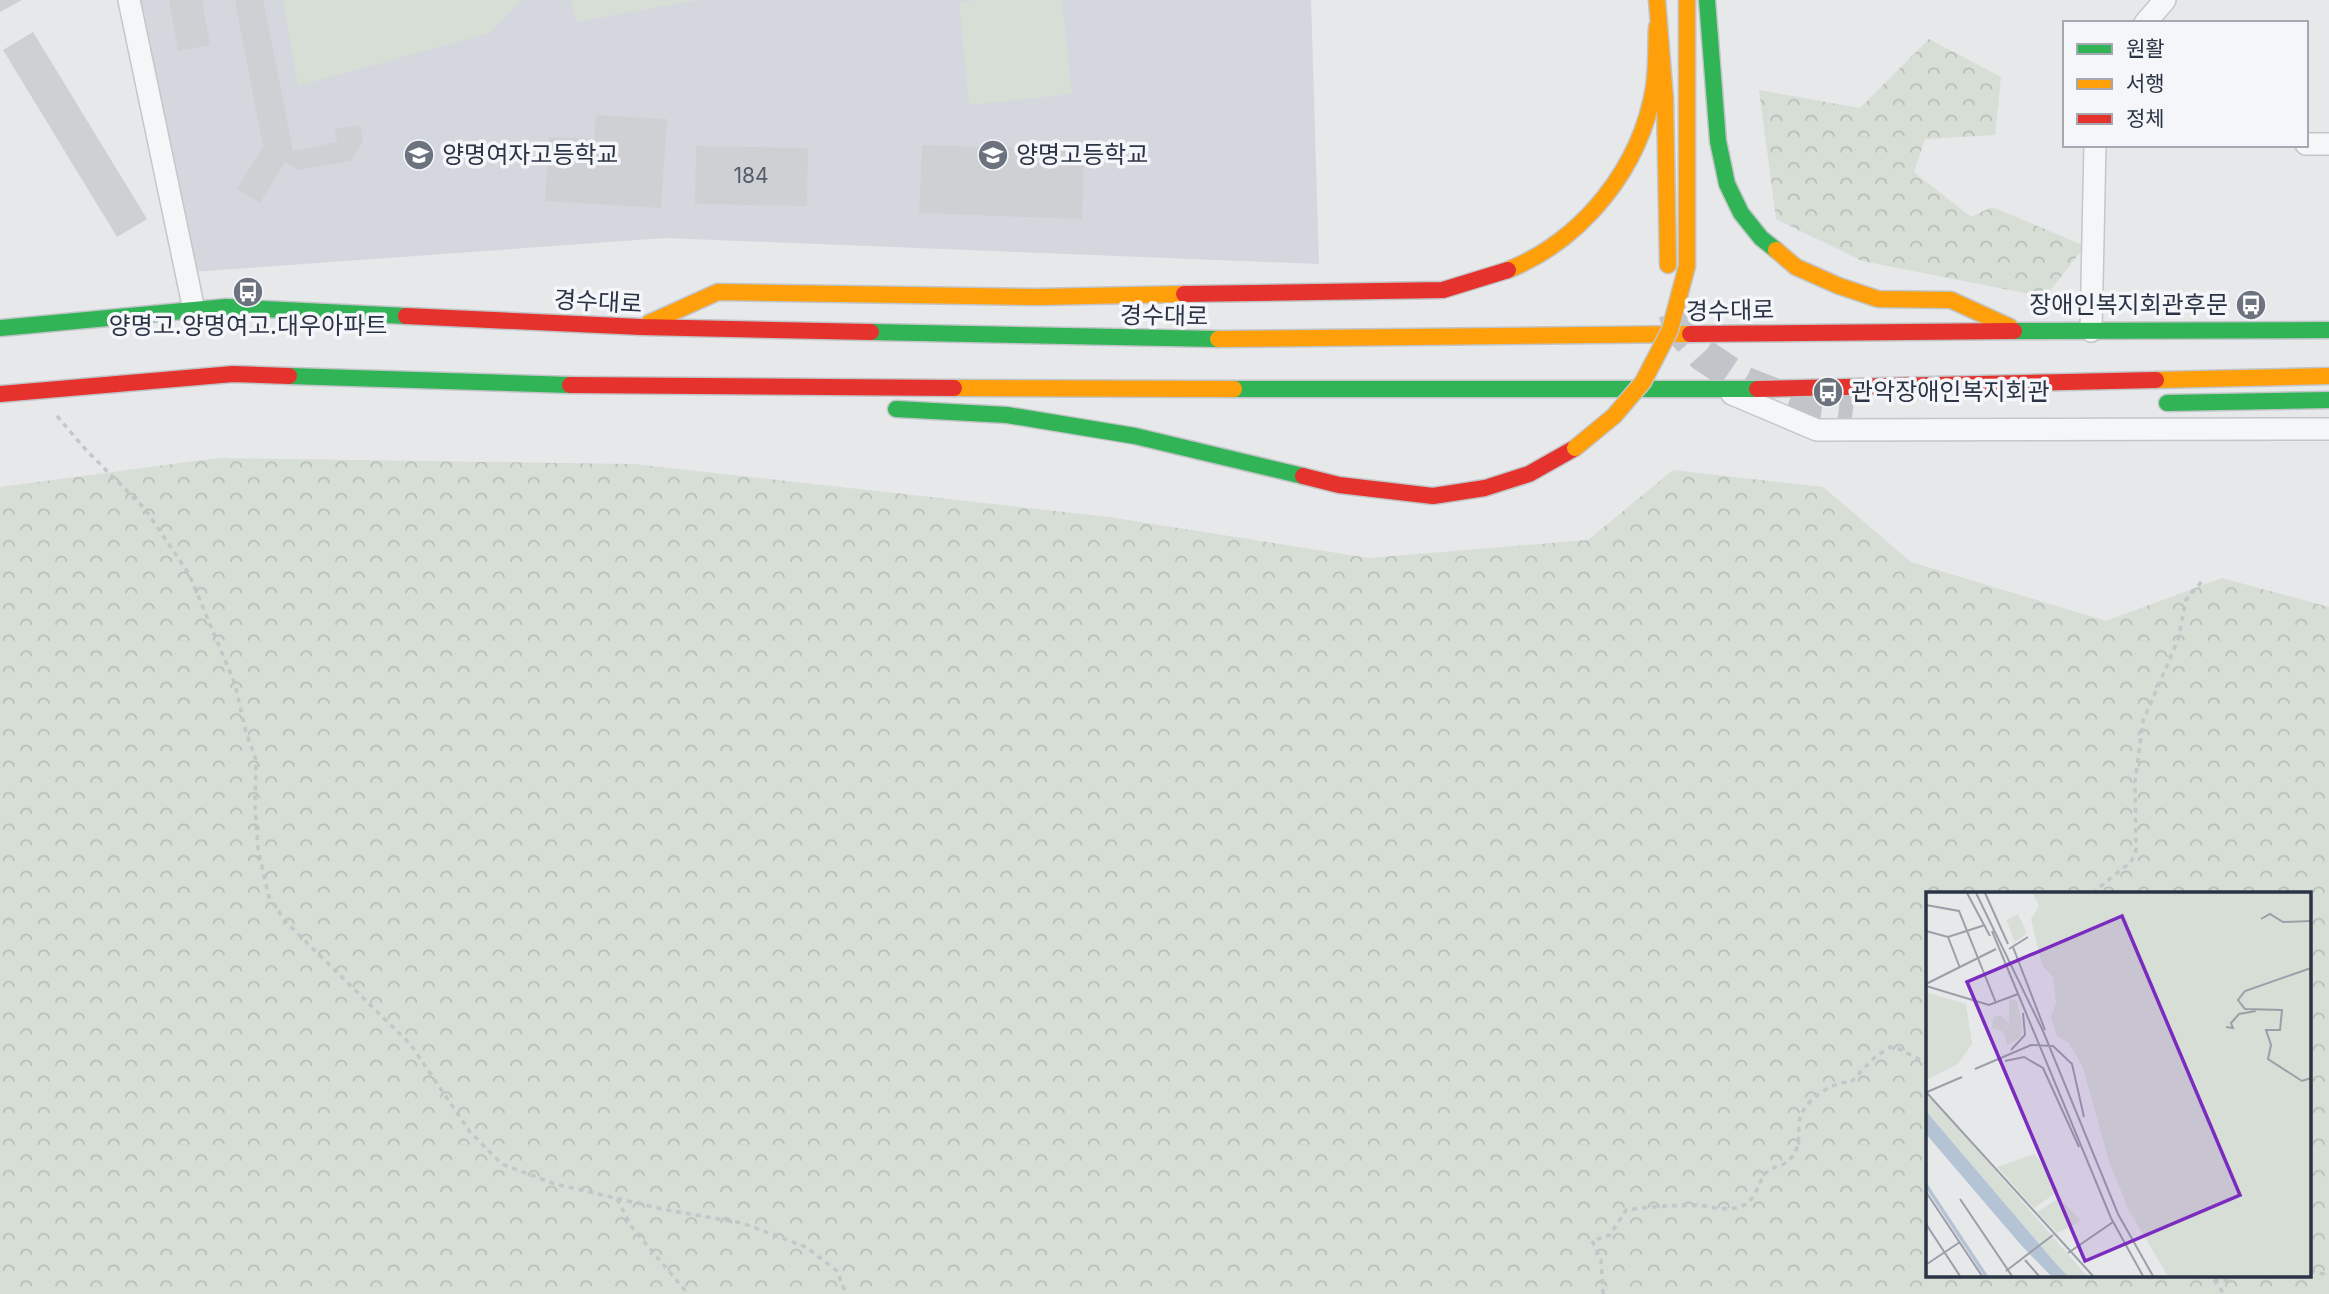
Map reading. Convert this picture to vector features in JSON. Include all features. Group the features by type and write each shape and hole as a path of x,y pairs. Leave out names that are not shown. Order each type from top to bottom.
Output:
{"main road":[{"path":"641,327 718,292 1038,297 1443,290 1489,277 1524,263 1565,237 1593,212 1622,175 1639,141 1653,95 1657,0"},
{"path":"884,408 1007,415 1135,436 1339,485 1433,496 1485,488 1529,474 1575,448 1614,416 1643,382 1670,330 1687,266 1687,0"},
{"path":"1707,0 1718,141 1727,184 1741,213 1761,238 1796,267 1839,286 1878,299 1951,300 2019,331"},
{"path":"1657,27 1665,99 1668,265"},
{"name":"경수대로","path":"0,327 226,307 641,327 1198,339 2329,330"},
{"path":"0,394 233,374 639,387 1720,389 2329,376"},
{"path":"639,387 830,404"},
{"path":"2147,403 2329,400"}],"street":[{"path":"129,0 194,310"},
{"path":"2147,21 2165,0"},
{"path":"2308,144 2329,144"},
{"path":"2091,331 2095,147"},
{"path":"1720,389 1817,430 2329,429"}],"path":[{"path":"35,391 86,450 145,509 189,574 235,684 246,732 256,760 258,849 269,897 286,922 411,1045 470,1132 502,1164 555,1184 667,1210 742,1223 806,1247 837,1271 846,1294"},
{"path":"2093,892 2131,862 2136,850 2135,782 2143,721 2178,640 2186,600 2203,580"},
{"path":"1603,1294 1601,1260 1592,1241 1610,1235 1626,1210 1660,1206 1699,1205 1726,1209 1742,1207 1761,1185 1762,1177 1769,1170 1781,1167 1798,1149 1803,1109 1818,1093 1842,1081 1851,1082 1890,1047 1899,1048 1926,1063"},
{"path":"617,1199 631,1226 688,1294"},
{"path":"2312,1271 2329,1275"},
{"path":"2207,1276 2225,1282 2234,1276"},
{"path":"2214,1280 2224,1294"}],"shaded area":[{"path":"140,0 1311,0 1319,264 666,238 192,272"}],"green space":[{"path":"283,0 521,0 490,33 298,86"},
{"path":"571,0 699,0 576,22"},
{"path":"1062,0 1072,94 969,105 959,2"},
{"path":"1929,39 2001,77 1995,135 1925,139 1914,172 1971,217 1992,207 2085,246 2045,297 1862,261 1776,219 1759,90 1860,108"},
{"path":"218,458 634,464 1109,517 1369,558 1588,540 1673,470 1823,487 1911,562 2106,621 2222,578 2329,607 2329,1294 0,1294 0,487"}],"building":[{"path":"0,0 22,0 0,12"},
{"path":"169,0 202,0 210,45 178,51"},
{"path":"235,0 263,0 293,151 337,142 335,129 360,125 363,141 351,161 298,170 285,162 260,203 237,189 263,147"},
{"path":"33,32 147,219 117,237 3,50"},
{"path":"596,115 667,119 661,208 545,201 549,137 594,139"},
{"path":"922,145 1084,150 1082,219 919,213"},
{"path":"696,146 808,148 807,206 695,204"}],"tunnel":[{"path":"1675,313 1679,328 1703,355 1745,383 1791,401 1853,409"}],"traffic: fast":[{"path":"1707,0 1718,141 1727,184 1741,213 1761,238 1776,250"},
{"path":"0,328 226,307 406,316"},
{"path":"2014,331 2329,330"},
{"path":"871,332 1218,339"},
{"path":"289,376 570,385"},
{"path":"1234,389 1757,389"},
{"path":"2167,403 2329,400"},
{"path":"896,409 1007,415 1135,436 1303,476"}],"traffic: slow":[{"path":"1657,0 1665,99 1668,265"},
{"path":"1575,448 1614,416 1643,382 1670,330 1687,266 1687,0"},
{"path":"1508,270 1536,257 1561,240 1605,197 1622,172 1647,117 1655,80 1657,27"},
{"path":"1776,250 1796,267 1878,299 1951,300 2010,327"},
{"path":"649,323 718,292 1038,297 1184,294"},
{"path":"1218,339 1690,334"},
{"path":"2156,380 2329,376"},
{"path":"954,388 1234,389"}],"traffic: jam":[{"path":"1184,294 1443,290 1508,270"},
{"path":"406,316 641,327 871,332"},
{"path":"1690,334 2014,331"},
{"path":"0,394 233,374 289,376"},
{"path":"1757,389 2156,380"},
{"path":"570,385 954,388"},
{"path":"1303,476 1339,485 1433,496 1485,488 1529,474 1575,448"}],"place":[{"name":"양명여자고등학교","path":"419,155"},
{"name":"양명고등학교","path":"993,155"},
{"name":"양명고.양명여고.대우아파트","path":"248,292"},
{"name":"장애인복지회관후문","path":"2251,305"},
{"name":"관악장애인복지회관","path":"1828,392"}]}
